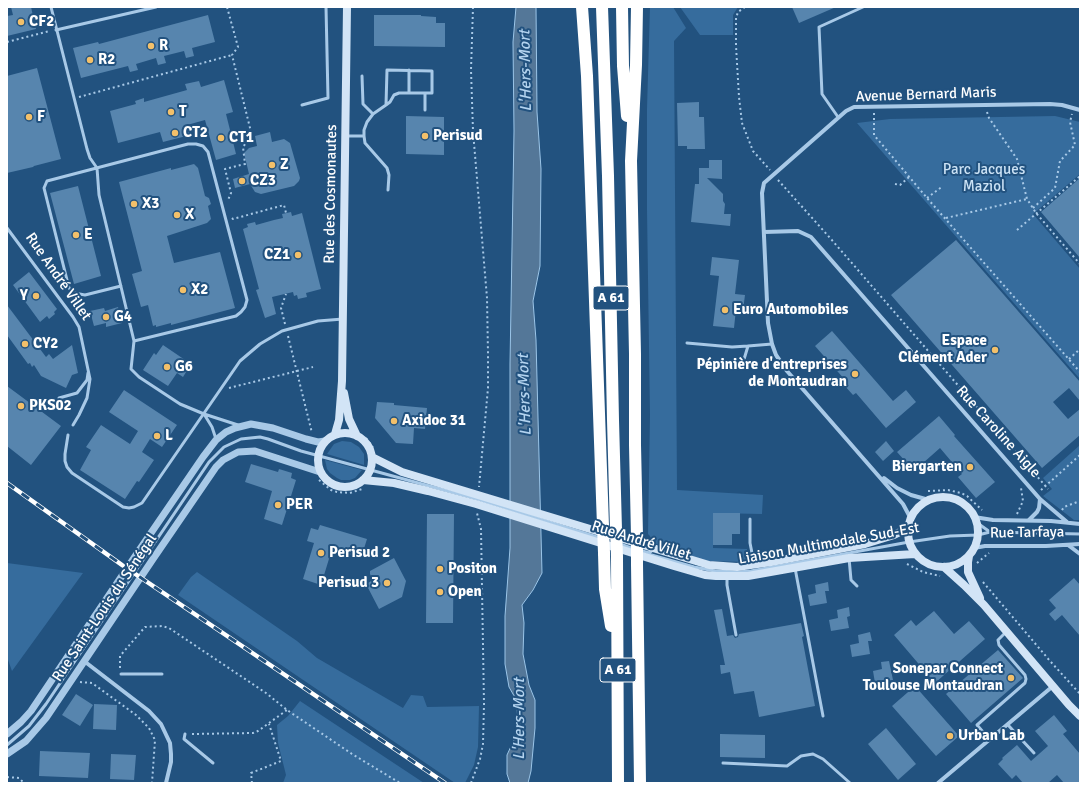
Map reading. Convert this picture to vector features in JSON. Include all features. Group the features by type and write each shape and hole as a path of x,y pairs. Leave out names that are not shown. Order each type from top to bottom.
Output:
{"highway":[{"path":"582,7 588,76 604,554 606,589 618,670"},
{"name":"A 61","path":"602,7 608,162 612,420 617,558 618,783"},
{"name":"A 61","path":"622,7 623,66 631,161 637,536 646,556 640,783"},
{"path":"631,161 636,65 637,7"}],"main road":[{"name":"Rue des Cosmonautes","path":"335,434 339,420 342,381 347,7"},
{"name":"Rue des Cosmonautes","path":"342,381 349,419 357,436 367,444 372,457"},
{"path":"357,436 350,433 335,434 325,441 317,455 317,464 320,472 326,480 333,485 341,487 357,485 363,480 370,470 372,457"},
{"name":"Rue André Villet","path":"372,457 402,472 480,501 561,526 694,572 727,577 753,576 849,558 915,554"},
{"name":"Rue André Villet","path":"363,480 408,486 480,501"},
{"path":"944,568 958,564 969,556 974,548 978,535 975,520 965,505 951,498 936,498 921,505 915,511 911,519 908,528 909,542 915,554 928,564 944,568 984,605 1080,716"},
{"name":"Rue André Villet","path":"561,526 646,556 708,565 737,567 851,547 894,535 908,528"},
{"path":"969,556 968,572 984,605"}],"street":[{"name":"Avenue Bernard Maris","path":"874,471 782,364 772,344 768,323 762,193 764,184 773,174 846,110 854,107 1050,104 1073,107 1080,110"},
{"name":"Rue Caroline Aigle","path":"764,232 798,230 811,237 1040,499 1068,522"},
{"path":"216,440 226,432 251,424 262,425 318,442 325,441"},
{"name":"Rue Saint-Louis du Sénégal","path":"7,734 31,711 216,440"},
{"name":"Rue Saint-Louis du Sénégal","path":"7,754 26,741 40,727 216,467 223,460 234,454 255,451 320,472"},
{"path":"874,471 897,488 911,495 929,500"},
{"path":"874,471 903,504 911,519"},
{"name":"Rue Caroline Aigle","path":"1029,520 1037,512 1040,499"},
{"name":"Rue Tarfaya","path":"975,520 1029,520 1080,524"},
{"name":"Rue Tarfaya","path":"974,548 985,546 1046,546 1080,544"},
{"path":"1068,545 1080,554"},
{"path":"84,661 149,711 161,724 170,743 171,762 166,783"},
{"path":"938,783 1053,686"}],"lane":[{"path":"50,7 87,149 90,158 97,168 99,195 134,341 131,369 139,377 180,404 204,414 241,426"},
{"path":"56,30 156,7"},
{"path":"302,105 328,98 326,7"},
{"path":"838,117 822,94 819,27 863,7"},
{"path":"386,105 386,70 432,71 432,93 399,93 394,95 390,102 386,105 373,114 368,122 364,136 368,148 387,168 389,175 388,190"},
{"path":"409,70 409,93"},
{"path":"362,76 363,104 373,114"},
{"path":"425,93 425,110"},
{"path":"345,136 364,136"},
{"path":"121,286 85,295 74,293 69,288 44,188 47,181 188,144 203,146 208,152 247,300 245,307 236,316 134,341"},
{"name":"Rue André Villet","path":"7,228 79,328 90,373 90,388 83,408 73,425"},
{"path":"68,435 65,461 72,474 123,507 129,508 142,503 240,361 260,344 287,330 325,320 343,319"},
{"path":"686,343 732,347 772,344"},
{"path":"742,366 748,346"},
{"name":"Rue André Villet","path":"59,398 77,393 83,387 87,380 88,367"},
{"path":"204,414 212,426 216,440"},
{"name":"Rue Saint-Louis du Sénégal","path":"7,745 29,726 46,704 209,462 218,452 232,442 250,437 268,440 317,455"},
{"path":"317,455 370,470"},
{"name":"Rue André Villet","path":"370,470 480,501"},
{"path":"750,520 750,543 754,565"},
{"path":"975,520 990,532"},
{"path":"561,526 605,540"},
{"name":"Liaison Multimodale Sud-Est","path":"612,542 646,556 715,571 738,572 763,569 909,542 950,536 978,535 990,532 1080,534"},
{"path":"849,558 851,580 857,586"},
{"path":"795,568 823,716"},
{"path":"727,577 727,585 736,635"},
{"path":"990,740 977,725 1025,683 1026,679 1025,675 999,645 998,640 1006,632"},
{"path":"120,674 162,674"},
{"path":"1008,725 1034,753"},
{"path":"185,734 184,739 213,763"},
{"path":"723,763 787,766 801,756 813,754 823,759 850,783"}],"path":[{"path":"74,99 232,55 238,48 227,7"},
{"path":"471,783 482,754 484,704 481,529 476,512 480,501 488,388 487,298 473,130 471,70 473,7"},
{"path":"745,7 738,12 736,18 736,53 742,123 753,151 1048,489"},
{"path":"7,42 56,30"},
{"path":"228,203 230,193 225,169 245,164 243,147 251,136 232,55"},
{"path":"985,105 989,118 1017,159 1027,199 1036,213 1080,264"},
{"path":"874,106 874,135 927,198 1080,372"},
{"path":"1033,208 1055,188 1060,161 1075,145 1070,122 1073,107"},
{"path":"1017,230 1080,176"},
{"path":"895,184 900,185 909,177"},
{"path":"927,198 943,186"},
{"path":"946,218 1027,199"},
{"path":"231,214 233,219 284,205 286,213"},
{"path":"286,294 281,308 312,434"},
{"path":"1069,359 1080,349"},
{"path":"228,389 313,367"},
{"path":"1037,494 1080,455"},
{"path":"1016,515 1023,501 1021,486"},
{"path":"921,491 948,490 961,493 967,496 985,513"},
{"path":"1057,514 1064,507 1080,501"},
{"path":"976,567 975,564 986,555 992,553"},
{"path":"903,561 914,568 933,575 944,577 954,576"},
{"path":"982,580 1050,661 1080,694"},
{"path":"120,674 120,656 145,627 162,626 169,628 266,693 287,710 352,754 400,783"},
{"path":"76,683 92,683 136,715 149,728 154,740 152,783"},
{"path":"185,734 247,734 258,731 287,710"},
{"path":"252,783 251,773 281,761 269,724"},
{"path":"154,740 166,734"},
{"path":"7,777 19,778 24,783"}],"green space":[{"path":"650,7 673,7 686,28 674,41 677,490 763,495 762,514 713,513 713,548 747,549 748,562 705,561 661,548 660,545 652,543 648,534 650,415 647,109"},
{"path":"680,7 738,7 733,15 733,35 700,35"},
{"name":"Parc Jacques Maziol","path":"1055,116 1080,122 1080,174 1033,214 1080,269 1080,379 857,123 890,119"},
{"path":"342,441 351,442 359,447 364,454 364,465 327,454 334,444"},
{"path":"1080,445 1080,520 1074,520 1043,496 1052,489 1043,478"},
{"path":"325,460 362,470 355,478 350,480 341,480 330,473 327,469"},
{"path":"7,563 83,573 12,671 7,657"},
{"path":"197,572 297,641 317,658 403,708 411,695 423,696 427,707 479,706 478,747 474,765 465,783 455,783 178,595 191,577"},
{"path":"300,701 424,783 283,783 286,775 278,743 277,725 288,716"}],"water":[{"name":"L'Hers-Mort","path":"516,7 536,7 537,112 541,169 540,266 533,301 536,340 542,573 533,590 522,605 524,623 523,654 529,685 535,700 535,728 531,771 528,783 510,783 507,774 507,755 518,731 517,701 509,687 505,664 505,616 510,548 510,364 514,131 513,42"}],"building":[{"name":"CF2","path":"11,7 31,7 36,29 7,36 7,16 13,15"},
{"path":"792,7 836,7 799,23"},
{"name":"R","path":"208,15 215,42 192,48 194,56 186,58 184,51 164,56 166,63 158,65 156,58 136,64 138,70 130,72 128,66 81,78 73,48 98,42 99,44"},
{"path":"374,15 421,15 436,17 436,23 445,23 445,47 374,46"},
{"name":"F","path":"37,68 61,159 7,173 7,76"},
{"name":"T","path":"224,80 233,112 226,114 236,154 216,160 205,120 187,125 190,135 163,142 160,132 118,143 110,111 136,104 135,101 144,98 144,102 187,90 185,84 199,81 201,87"},
{"path":"699,102 699,117 704,117 705,149 687,149 687,146 678,146 677,103"},
{"name":"Perisud","path":"406,116 444,117 444,155 406,154"},
{"name":"Z","path":"270,132 272,142 284,139 290,143 300,178 299,181 294,186 261,194 255,192 250,184 235,188 233,179 249,174 244,153 249,148 257,146 255,136"},
{"path":"709,160 722,160 722,179 707,178 723,194 723,201 725,204 724,214 731,214 730,226 691,222 695,184 699,184 699,168 709,168"},
{"path":"194,164 198,168 205,196 209,198 211,204 208,206 211,219 207,223 167,236 174,263 220,252 235,308 171,325 171,323 156,327 156,325 153,326 148,305 141,307 132,274 142,271 119,182 171,168 171,170"},
{"path":"1080,178 1080,258 1041,212"},
{"name":"E","path":"78,186 101,276 74,284 50,193"},
{"path":"291,212 292,216 302,213 321,289 306,293 307,297 298,299 297,295 294,296 293,292 272,297 276,314 265,318 256,290 259,289 243,229 248,227 247,224 255,222 256,225 283,218 282,214"},
{"name":"Espace Clément Ader","path":"956,240 1080,382 1080,401 1069,388 1053,402 1068,419 1080,409 1080,435 1042,468 891,295"},
{"path":"712,257 739,260 735,294 745,295 743,310 736,309 734,328 713,326 719,276 710,275"},
{"name":"Y","path":"29,272 57,309 54,312 55,314 49,319 47,316 40,322 13,285"},
{"path":"7,305 46,357 49,354 53,359 72,345 78,373 72,375 66,388 41,376 34,365 32,367 30,363 28,364 7,335"},
{"name":"G4","path":"118,307 122,323 106,327 106,323 94,326 90,311 104,308 105,311"},
{"name":"Pépinière d'entreprises de Montaudran","path":"832,331 893,401 906,390 916,402 886,428 856,393 853,395 843,384 846,381 815,346"},
{"name":"G6","path":"163,345 191,364 183,377 177,373 168,386 143,370 154,353 156,355"},
{"name":"PKS02","path":"7,386 61,426 31,465 7,446"},
{"name":"L","path":"124,390 177,425 162,447 150,439 142,452 154,460 125,499 80,470 91,450 86,447 101,425 130,444 138,431 109,412"},
{"path":"377,402 427,408 425,429 414,428 413,444 396,443 375,418"},
{"path":"939,416 955,435 954,436 995,482 976,498 958,477 962,474 940,448 914,471 897,452"},
{"path":"886,441 894,451 883,461 875,452"},
{"name":"PER","path":"251,464 278,472 279,469 292,473 291,478 296,480 282,525 264,519 272,491 245,482"},
{"path":"713,513 740,513 740,534 732,534 732,545 713,545"},
{"name":"Positon","path":"427,514 454,514 453,623 426,623"},
{"name":"Perisud 2","path":"320,525 367,539 361,558 332,549 321,585 303,579 314,543 307,541 311,528 318,530"},
{"name":"Perisud 3","path":"394,558 406,581 402,597 379,609 366,584 373,580 370,571"},
{"path":"1074,578 1080,585 1080,636 1062,615 1055,621 1049,614 1056,608 1049,600"},
{"path":"828,582 829,591 825,591 827,603 810,606 808,595 816,593 815,585"},
{"path":"849,607 850,616 847,617 849,628 831,631 829,620 838,618 837,610"},
{"path":"722,609 727,636 733,635 735,638 738,637 739,634 801,623 804,636 802,637 815,706 759,717 754,691 734,694 730,672 721,674 720,665 725,665 714,610"},
{"path":"934,611 954,634 969,621 985,639 935,683 894,635 911,620 916,626"},
{"path":"870,632 872,641 868,641 870,654 852,657 850,645 859,643 858,635"},
{"path":"998,650 1023,678 971,723 946,694"},
{"path":"889,661 893,680 875,683 873,671 882,669 881,662"},
{"path":"915,686 959,736 936,756 892,706"},
{"path":"76,694 93,705 80,726 62,715"},
{"path":"94,704 117,705 116,730 93,729"},
{"path":"1054,715 1067,731 1063,734 1080,754 1080,783 1064,783 1057,775 1048,783 1023,783 1016,775 1012,779 998,764 1003,759 1002,758 1017,745 1031,761 1048,746 1035,731"},
{"path":"886,728 916,764 898,780 868,744"},
{"path":"720,734 765,735 765,758 720,757"},
{"path":"40,751 90,753 88,778 39,776"},
{"path":"111,754 136,755 134,780 110,779"}],"railway":[{"path":"7,483 122,565 445,783"}],"place":[{"name":"CF2","path":"21,22"},
{"name":"R","path":"151,46"},
{"name":"R2","path":"90,60"},
{"name":"T","path":"171,112"},
{"name":"F","path":"29,117"},
{"name":"CT2","path":"175,133"},
{"name":"Perisud","path":"425,136"},
{"name":"CT1","path":"221,138"},
{"name":"Z","path":"272,165"},
{"name":"CZ3","path":"242,181"},
{"name":"X3","path":"134,204"},
{"name":"X","path":"177,215"},
{"name":"E","path":"76,235"},
{"name":"CZ1","path":"298,255"},
{"name":"X2","path":"183,290"},
{"name":"Y","path":"36,296"},
{"name":"Euro Automobiles","path":"725,310"},
{"name":"G4","path":"106,317"},
{"name":"CY2","path":"25,344"},
{"name":"Espace Clément Ader","path":"995,350"},
{"name":"G6","path":"167,367"},
{"name":"Pépinière d'entreprises de Montaudran","path":"855,374"},
{"name":"PKS02","path":"21,406"},
{"name":"Axidoc 31","path":"394,421"},
{"name":"L","path":"157,436"},
{"name":"Biergarten","path":"970,467"},
{"name":"PER","path":"278,505"},
{"name":"Perisud 2","path":"321,553"},
{"name":"Positon","path":"440,569"},
{"name":"Perisud 3","path":"387,583"},
{"name":"Open","path":"440,592"},
{"name":"Sonepar Connect Toulouse Montaudran","path":"1011,678"},
{"name":"Urban Lab","path":"950,736"}]}
